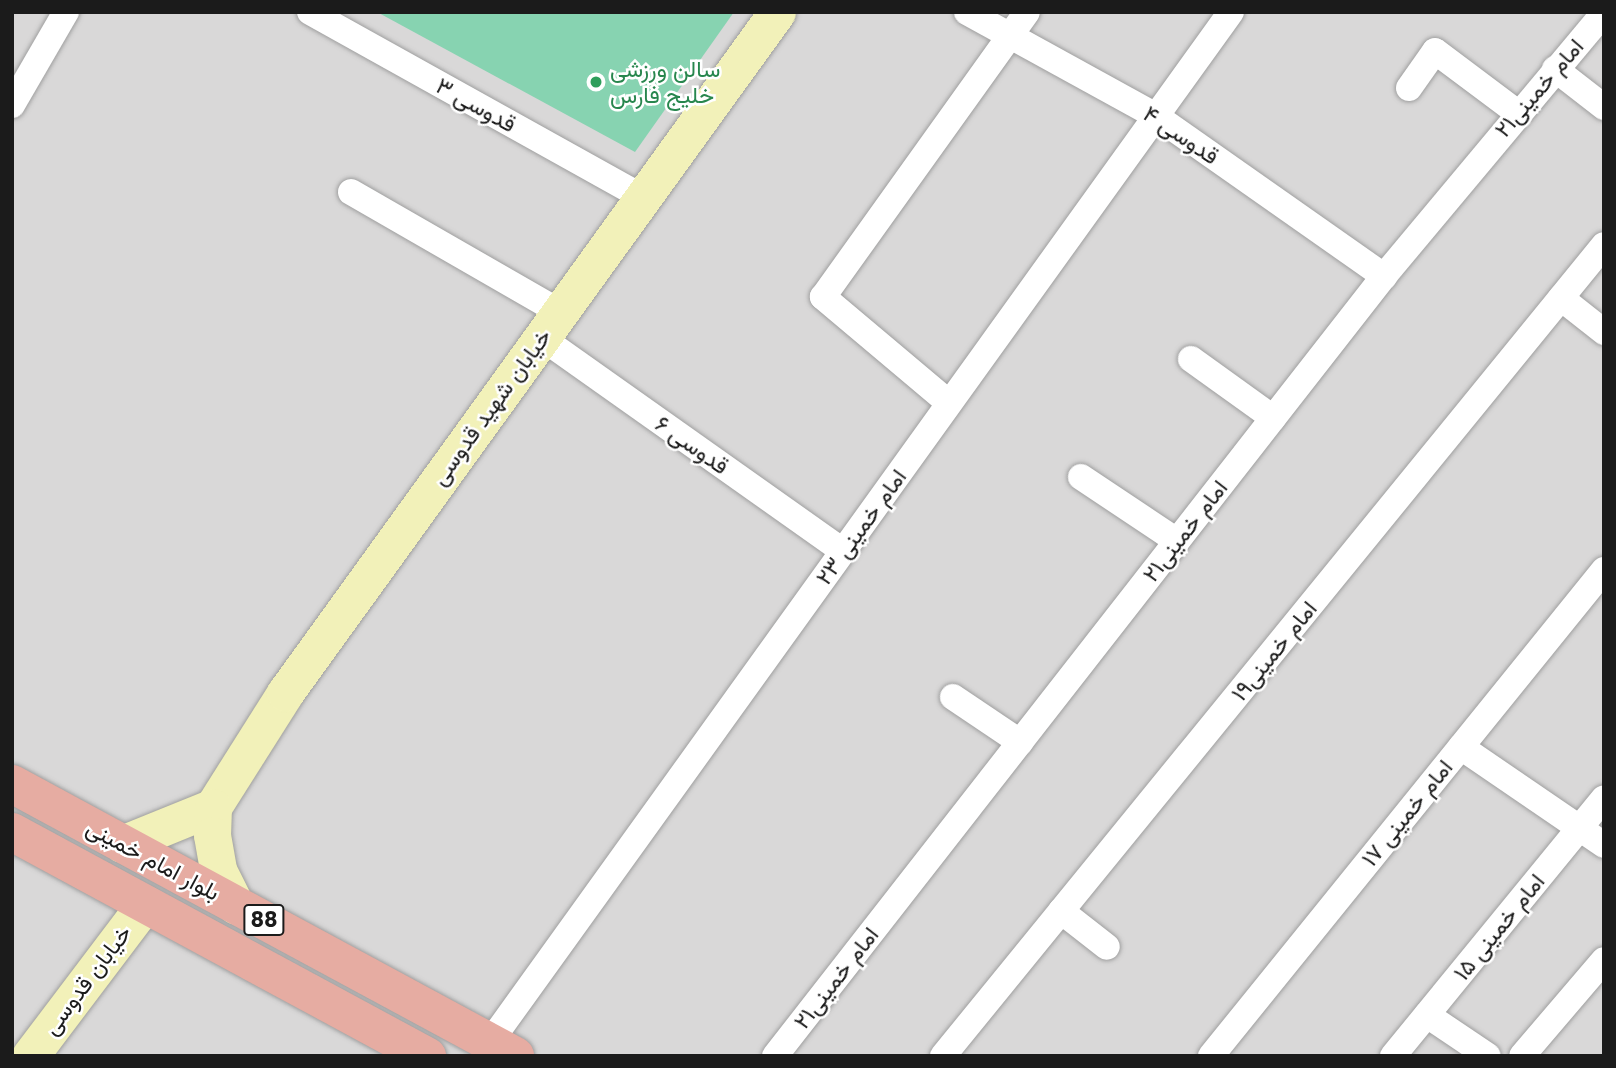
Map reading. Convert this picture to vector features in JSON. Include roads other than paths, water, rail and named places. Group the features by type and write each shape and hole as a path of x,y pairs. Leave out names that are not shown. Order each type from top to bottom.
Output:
{"highway":[{"name":"بلوار امام خمینی","path":"12,784 503,1049"},
{"name":"بلوار امام خمینی","path":"12,832 427,1056"}],"main road":[{"name":"خیابان شهید قدوسی","path":"213,807 285,693 776,12"},
{"path":"122,844 213,807 212,835 218,870 236,906"},
{"name":"خیابان قدوسی","path":"30,1056 145,904"}],"street":[{"path":"12,105 66,12"},
{"name":"قدوسی ۳","path":"310,12 642,197"},
{"name":"قدوسی ۴","path":"967,12 1156,116 1384,276"},
{"path":"949,403 823,297 1027,12"},
{"name":"امام خمینی ۲۳","path":"503,1049 843,551 1231,12"},
{"name":"امام خمینی۲۱","path":"775,1056 1384,276 1604,13"},
{"path":"1409,88 1435,51 1518,113"},
{"path":"1555,69 1604,107"},
{"name":"قدوسی ۶","path":"351,191 551,325 843,551"},
{"name":"امام خمینی۱۹","path":"943,1056 1604,245"},
{"path":"1561,298 1604,332"},
{"path":"1191,359 1273,418"},
{"path":"1081,477 1177,541"},
{"name":"امام خمینی ۱۷","path":"1211,1056 1604,570"},
{"path":"953,697 1020,743"},
{"path":"1461,747 1604,845"},
{"name":"امام خمینی ۱۵","path":"1394,1056 1604,798"},
{"path":"1061,911 1107,947"},
{"path":"1522,1056 1604,960"},
{"path":"1427,1015 1488,1056"}],"place":[{"name":"سالن ورزشی خلیج فارس","path":"596,82"}]}
